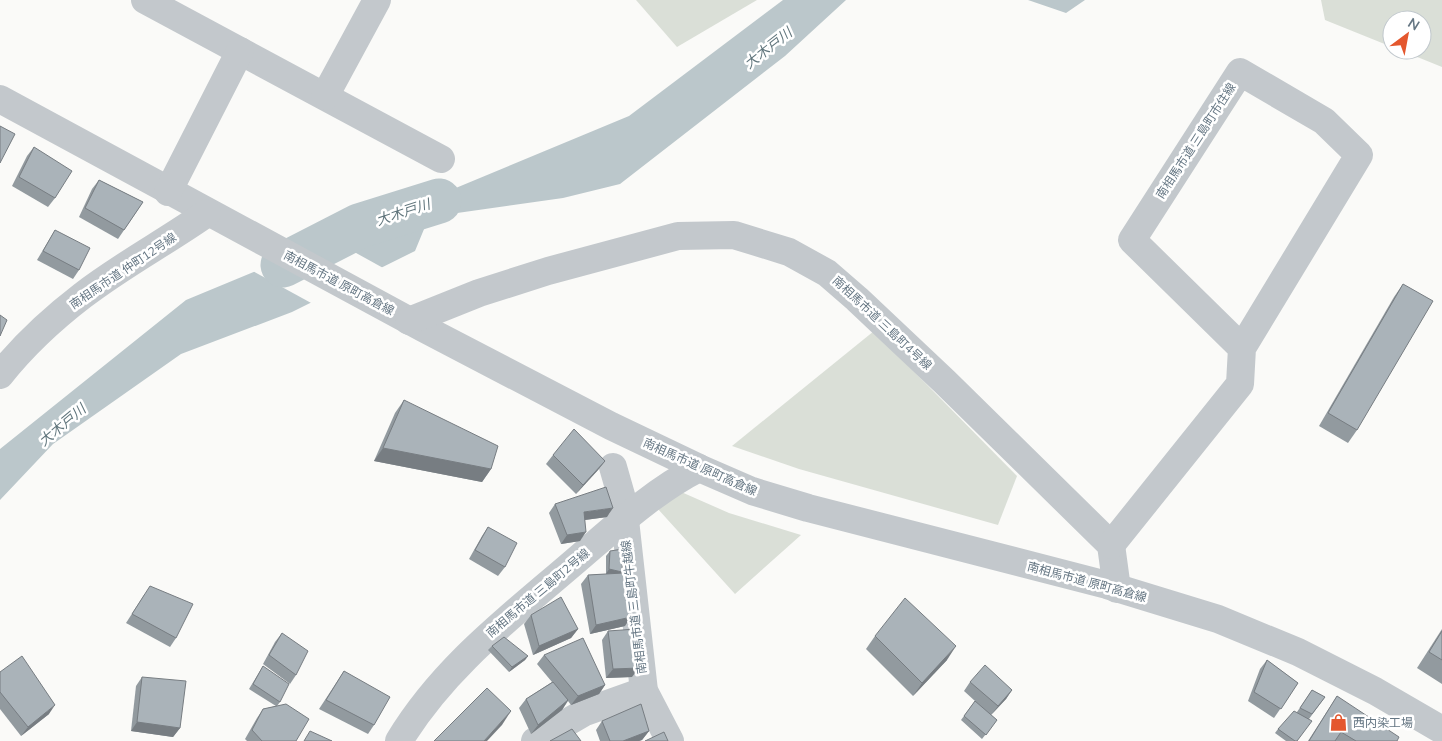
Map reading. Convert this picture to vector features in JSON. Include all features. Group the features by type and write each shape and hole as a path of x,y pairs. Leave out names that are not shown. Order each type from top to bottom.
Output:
{"street":[{"path":"146,0 441,159"},
{"path":"325,96 377,0"},
{"path":"168,192 240,51"},
{"name":"南相馬市道 三島町市住線","path":"1111,545 1240,384 1242,348 1359,155 1324,121 1240,72 1132,240 1242,348"},
{"name":"南相馬市道 原町高倉線","path":"0,99 168,192 409,321 611,426 752,491 808,508 1117,589 1218,619 1298,652 1375,691 1442,730"},
{"name":"南相馬市道 仲町12号線","path":"0,376 36,334 84,294 207,213"},
{"name":"南相馬市道 三島町4号線","path":"409,321 479,293 548,271 678,236 734,235 777,248 827,273 857,299 1111,545"},
{"name":"南相馬市道 三島町牛越線","path":"613,467 622,502 644,691 670,741"},
{"name":"南相馬市道 三島町2号線","path":"399,741 436,688 480,642 624,519 677,480 700,468"},
{"path":"1111,545 1117,589"},
{"path":"535,741 585,712 644,691"}],"shaded area":[{"path":"636,0 757,0 677,47"},
{"path":"1321,0 1442,0 1442,67 1425,60 1432,60 1432,10 1382,10 1382,43 1325,20"},
{"path":"874,331 1017,476 998,525 799,469 732,446"},
{"path":"679,491 729,513 801,535 735,594 657,508"}],"water":[{"path":"783,0 846,0 785,56 620,184 563,198 429,217 415,251 292,312 181,354 53,444 0,500 0,449 186,300 629,116"},
{"path":"1028,0 1085,0 1066,13"}],"pier":[{"path":"329,238 385,269 313,304 251,270"}],"building":[{"path":"0,126 15,134 0,163"},
{"path":"34,147 72,171 55,198 19,177"},
{"path":"99,180 143,202 124,230 85,208"},
{"path":"55,230 90,248 79,270 43,251"},
{"path":"1403,284 1433,301 1357,430 1328,413"},
{"path":"0,315 7,320 0,336"},
{"path":"404,400 498,446 491,469 383,448"},
{"path":"574,429 605,461 583,485 553,455"},
{"path":"606,487 613,508 584,512 586,532 567,535 555,504"},
{"path":"488,527 517,543 505,567 475,550"},
{"path":"623,549 622,572 609,569 610,551"},
{"path":"623,573 631,617 596,625 588,575"},
{"path":"150,586 193,604 176,638 132,614"},
{"path":"561,597 578,629 539,646 531,615"},
{"path":"905,598 956,646 922,683 875,636"},
{"path":"636,629 639,668 613,669 608,631"},
{"path":"1442,631 1442,660 1429,652"},
{"path":"282,633 308,651 296,675 269,655"},
{"path":"504,637 528,656 512,667 492,646"},
{"path":"583,638 605,685 578,696 544,655"},
{"path":"22,656 55,705 28,727 0,692 0,672"},
{"path":"1267,660 1298,683 1281,709 1254,692"},
{"path":"985,665 1012,690 998,706 970,682"},
{"path":"263,666 289,684 280,702 253,684"},
{"path":"344,671 390,697 374,725 326,700"},
{"path":"142,677 186,681 180,728 137,722"},
{"path":"553,682 568,700 538,725 526,699"},
{"path":"487,688 511,711 484,741 434,741"},
{"path":"1312,690 1325,697 1312,714 1300,708"},
{"name":"西内染工場","path":"1337,696 1399,737 1397,741 1356,741 1341,732 1335,741 1309,741"},
{"path":"975,701 997,720 986,735 964,716"},
{"path":"286,704 309,719 296,741 262,741 252,730 263,709"},
{"path":"641,704 649,731 623,741 610,741 602,721"},
{"path":"1294,711 1312,721 1297,741 1278,729"},
{"path":"572,729 581,741 550,741"},
{"path":"310,731 332,741 304,741"},
{"path":"664,732 668,741 645,741"}],"waterway":[{"name":"大木戸川","path":"283,265 359,226 439,201"}],"place":[{"name":"西内染工場","path":"1339,723"}]}
